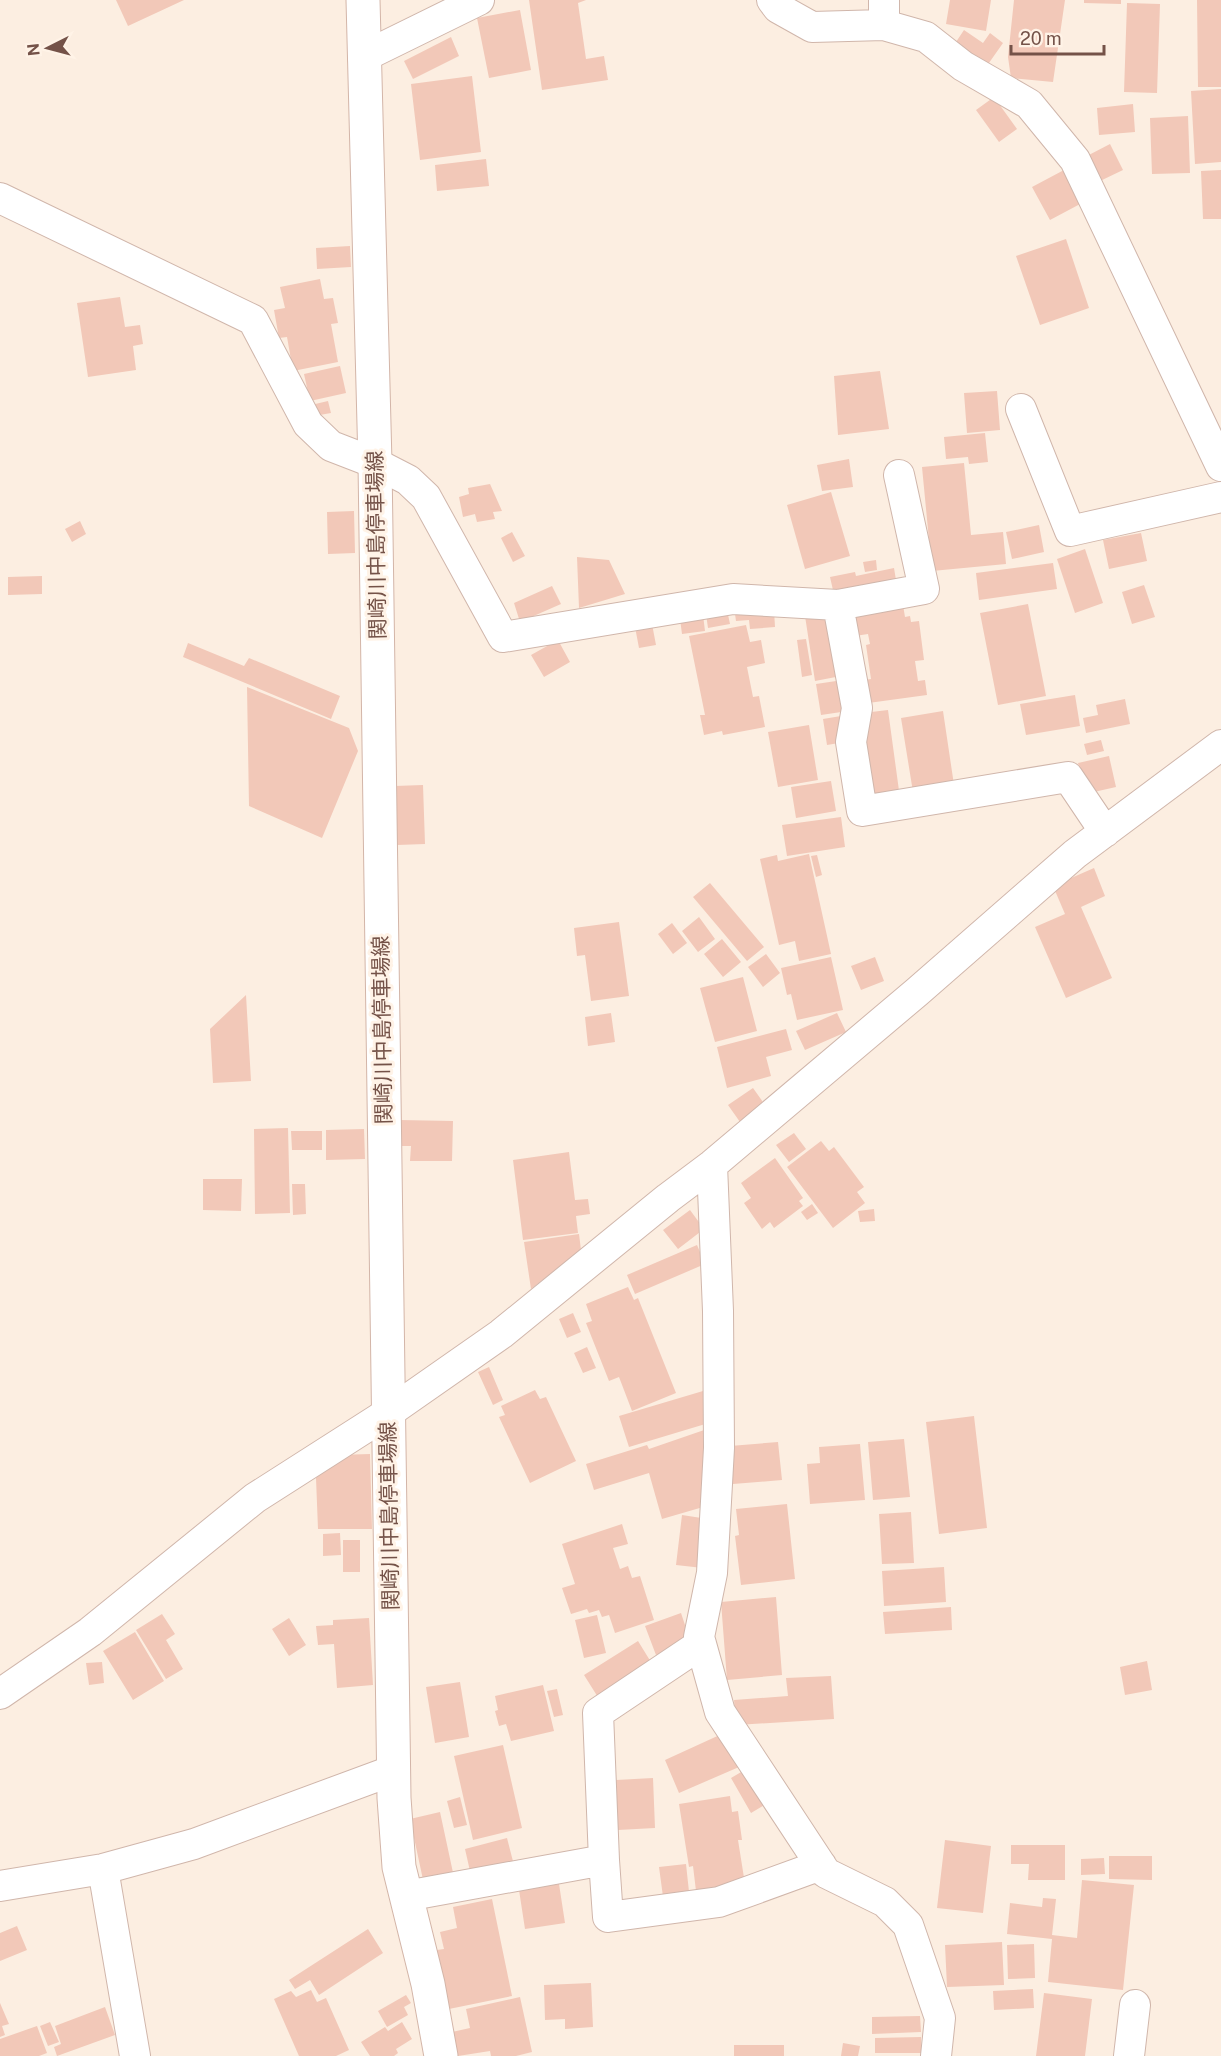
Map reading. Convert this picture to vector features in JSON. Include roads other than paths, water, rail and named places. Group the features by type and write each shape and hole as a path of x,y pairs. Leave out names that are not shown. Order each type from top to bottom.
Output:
{"main road":[{"name":"関崎川中島停車場線","path":"363,0 375,463 394,1798 399,1867 428,1984 441,2056"}],"street":[{"path":"363,57 479,0"},
{"path":"772,0 778,8 812,27 884,13 926,37 963,66 1029,104 1076,160 1221,466"},
{"path":"0,198 253,320 308,424 331,446 375,463 408,480 426,497 503,637 733,599 838,605 924,589 899,475"},
{"path":"1021,409 1070,531 1221,497"},
{"path":"838,605 857,708 851,742 862,811 1068,777 1105,832"},
{"path":"0,1694 90,1632 255,1498 388,1413 501,1334 712,1165 918,992 1075,854 1221,745"},
{"path":"712,1165 718,1311 719,1448 712,1573 699,1637 720,1712 826,1873 885,1902 908,1925 940,2018 936,2056"},
{"path":"701,1644 598,1713 608,1917 719,1902 821,1865"},
{"path":"0,1886 103,1869 194,1844 394,1770"},
{"path":"406,1896 604,1860"},
{"path":"103,1869 135,2056"},
{"path":"1129,2056 1135,2005"}]}
